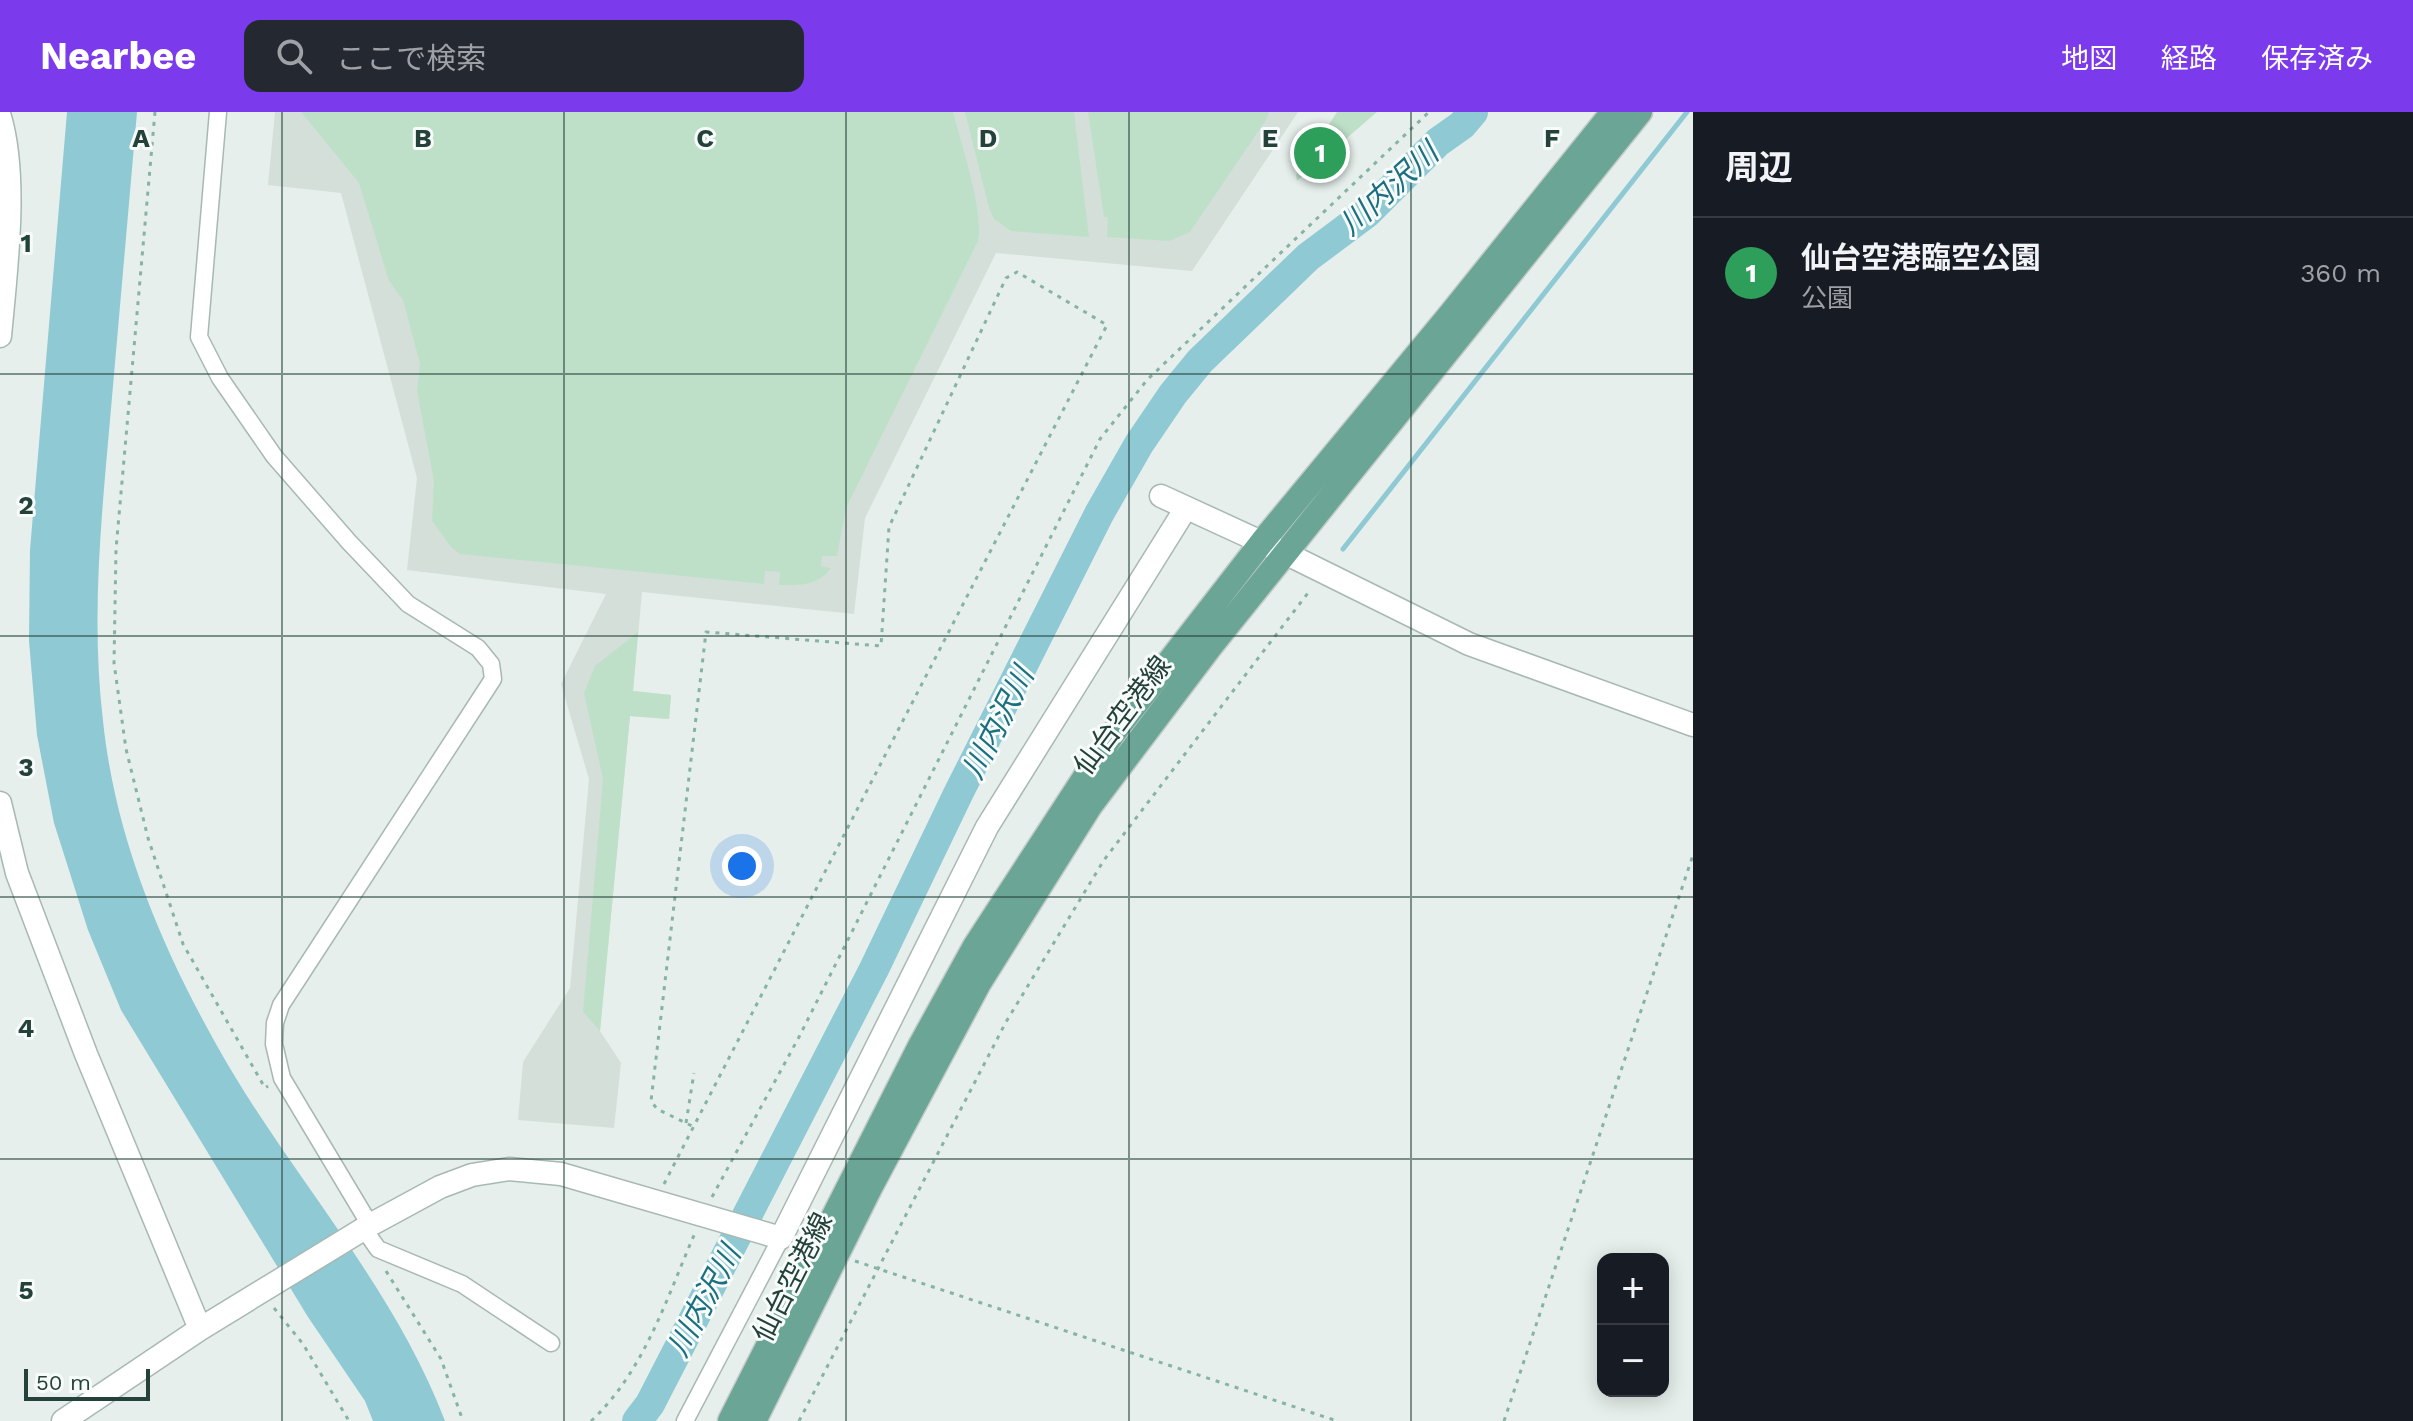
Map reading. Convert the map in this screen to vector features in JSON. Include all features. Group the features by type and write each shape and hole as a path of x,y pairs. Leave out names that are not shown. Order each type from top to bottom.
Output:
{"main road":[{"name":"仙台空港線","path":"730,1421 866,1150 975,946 1113,734 1262,542 1613,112"},
{"name":"仙台空港線","path":"754,1421 836,1255 979,983 1090,806 1210,647 1640,112"}],"street":[{"path":"218,112 199,337 220,378 274,456 408,604 478,648 491,664 493,679 281,1005 275,1023 274,1044 282,1078 364,1229 378,1249 462,1284 551,1343"},
{"path":"0,117 7,140 9,191 0,336"},
{"path":"1161,496 1469,644 1693,725"},
{"path":"685,1421 775,1236 987,827 1186,508"},
{"path":"0,803 22,887 86,1054 200,1329"},
{"path":"63,1421 200,1329 364,1229 440,1187 472,1175 509,1169 561,1174 775,1236"}],"path":[{"path":"155,112 116,549 114,663 126,749 148,838 183,944 265,1088 282,1078"},
{"path":"591,1421 609,1404 649,1340 707,1215 1100,439 1147,380 1429,112"},
{"path":"656,1200 1107,325 1017,272 1006,278 889,527 881,646 706,632 651,1101 657,1109 692,1126"},
{"path":"799,1421 1006,1022 1104,860 1323,574"},
{"path":"1504,1421 1693,855"},
{"path":"686,1123 694,1073"},
{"path":"378,1249 390,1281 441,1359 463,1421"},
{"path":"836,1255 1337,1421"},
{"path":"265,1292 303,1344 349,1421"}],"shaded area":[{"path":"275,112 1298,112 1192,271 996,253 865,518 854,614 642,592 633,691 671,695 669,719 630,716 600,1031 621,1063 614,1128 518,1120 523,1062 570,988 589,779 561,684 606,594 407,570 417,478 341,193 268,185"}],"green space":[{"path":"301,112 953,112 975,195 978,241 846,508 837,556 822,556 821,566 831,568 827,573 810,583 779,585 780,572 765,571 764,584 460,554 451,547 432,521 434,481 417,391 420,364 403,300 389,281 359,183"},
{"path":"965,112 1074,112 1089,237 1011,231 994,219"},
{"path":"1088,112 1269,112 1190,232 1169,241 1107,237 1108,217 1104,217"},
{"path":"1337,112 1377,112 1297,181 1296,175"},
{"path":"638,632 633,691 671,695 669,719 630,716 600,1031 583,1012 603,779 584,693 595,666"}],"water":[{"path":"67,112 137,112 103,496 98,608 103,721 109,764 129,847 176,968 216,1044 397,1321 445,1421 373,1421 365,1401 308,1317 121,1010 88,930 54,823 37,735 29,641 30,550"}],"waterway":[{"name":"川内沢川","path":"637,1421 650,1404 874,969 1099,514 1139,444 1200,361 1308,257 1367,213 1438,142 1462,125 1473,112"},
{"path":"1343,549 1687,112"}],"place":[{"name":"仙台空港臨空公園","path":"1320,153"}]}
